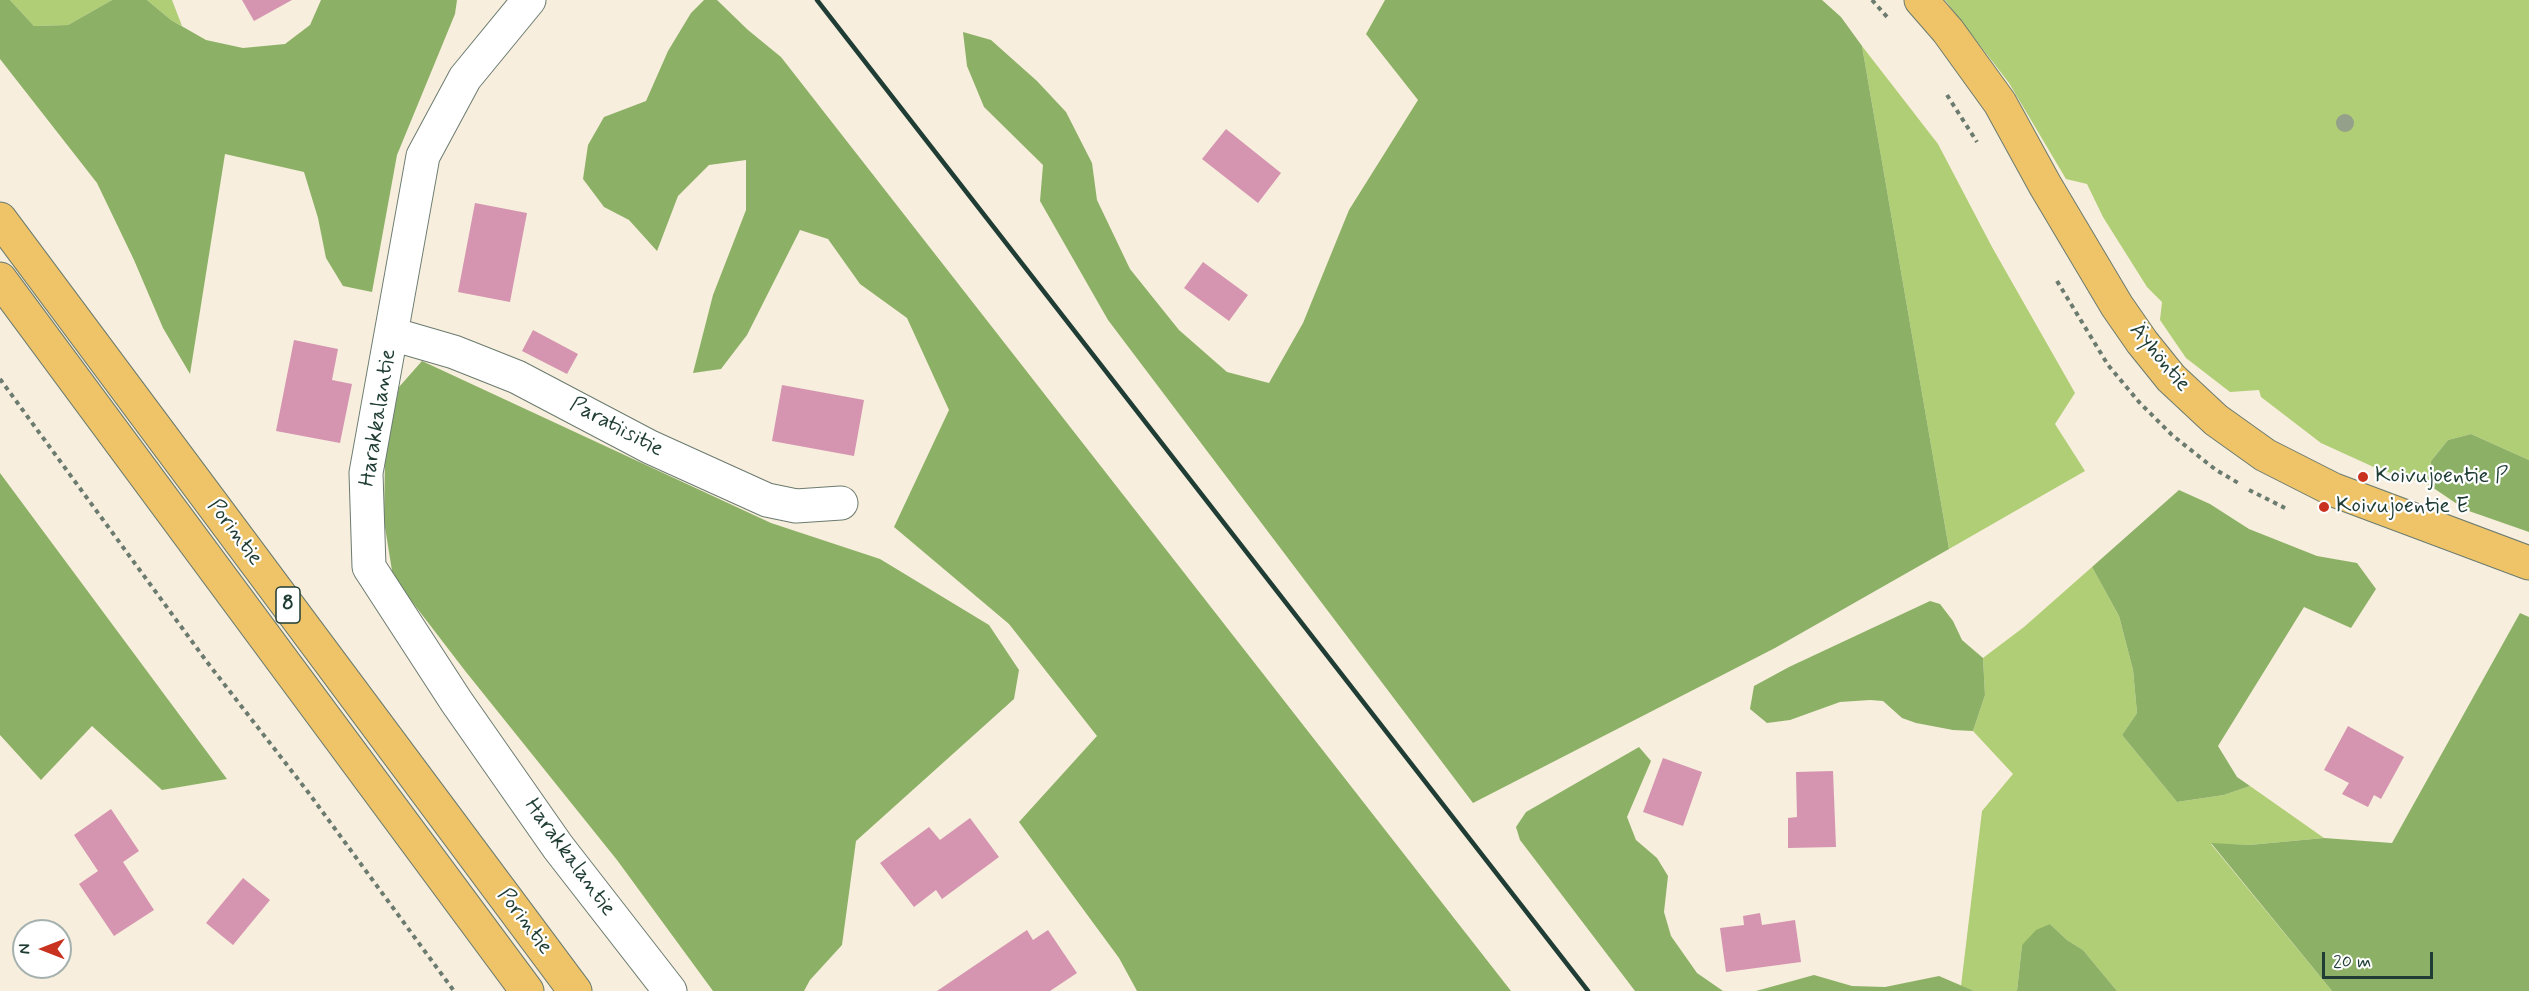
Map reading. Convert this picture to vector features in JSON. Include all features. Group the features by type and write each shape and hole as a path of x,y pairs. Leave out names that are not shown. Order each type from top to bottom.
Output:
{"main road":[{"name":"Äyhöntie","path":"1921,0 1948,31 2000,103 2051,195 2142,342 2171,378 2216,420 2265,455 2334,490 2529,563"},
{"name":"Porintie","path":"0,219 576,991"},
{"name":"Porintie","path":"0,279 527,991"}],"street":[{"name":"Harakkalantie","path":"529,0 465,78 423,156 366,473 369,567 456,702 558,847 670,991"},
{"name":"Paratiisitie","path":"392,334 454,352 517,377 650,447 767,500 796,506 841,503"}],"path":[{"path":"0,379 207,662 308,792 454,991"}],"green space":[{"path":"0,0 10,0 34,26 68,25 112,0 147,0 171,20 206,40 243,48 285,44 310,25 321,0 457,0 455,14 397,155 372,292 343,286 326,258 318,218 304,172 225,154 190,374 163,328 97,183 0,59"},
{"path":"10,0 112,0 68,25 34,26"},
{"path":"147,0 172,0 182,26 171,20"},
{"path":"704,0 717,0 781,57 1511,991 1137,991 1119,958 1019,822 1097,736 1009,624 894,527 949,410 907,318 860,284 828,239 800,230 747,335 721,369 693,373 713,295 746,210 746,160 709,165 678,196 657,251 629,220 604,207 583,179 588,145 604,117 646,101 668,51 691,13"},
{"path":"1385,0 1822,0 1841,17 1862,46 1949,549 1775,648 1473,803 1108,320 1040,201 1043,165 984,107 967,66 963,32 991,40 1037,81 1066,112 1092,163 1097,200 1130,269 1179,330 1227,372 1269,383 1303,323 1349,210 1418,100 1366,34"},
{"path":"1945,0 2529,0 2529,460 2471,434 2448,440 2431,461 2429,485 2378,469 2321,443 2261,397 2259,390 2230,392 2186,358 2160,320 2162,302 2147,287 2103,217 2087,184 2066,179 2009,83"},
{"path":"1862,46 1938,144 1992,247 2075,393 2055,424 2085,471 1949,549"},
{"path":"422,361 771,523 880,559 989,625 1019,670 1014,699 856,841 842,945 810,980 804,991 713,991 617,860 393,577 384,521 385,458 399,387"},
{"path":"2471,434 2529,460 2529,532 2466,510 2429,485 2431,461 2448,440"},
{"path":"0,473 227,779 162,790 92,726 41,780 0,735"},
{"path":"2179,490 2210,504 2249,529 2317,556 2357,563 2376,589 2351,628 2304,607 2218,746 2237,777 2250,786 2224,795 2177,802 2122,735 2137,713 2133,670 2119,616 2092,567"},
{"path":"2092,567 2119,616 2133,670 2137,713 2122,735 2177,802 2224,795 2250,786 2324,838 2249,845 2211,844 2332,991 2117,991 2083,950 2067,940 2050,924 2022,945 2017,991 1974,991 1961,986 1982,811 2013,774 1973,731 1985,695 1983,658 2024,627"},
{"path":"1930,601 1940,604 1953,621 1962,640 1983,658 1985,695 1973,731 1916,723 1902,718 1883,701 1840,702 1790,720 1767,723 1750,709 1754,686 1789,667"},
{"path":"2520,613 2529,617 2529,991 2332,991 2211,843 2249,845 2324,838 2392,843"},
{"path":"1639,747 1651,761 1627,817 1636,840 1657,858 1668,876 1664,912 1671,936 1697,973 1723,991 1635,991 1520,840 1516,827 1526,812"},
{"path":"2050,924 2067,940 2083,950 2117,991 2017,991 2022,945 2036,930"},
{"path":"1814,975 1852,986 1885,987 1939,976 1974,991 1756,991"}],"building":[{"path":"242,0 292,0 254,21"},
{"path":"1226,129 1281,173 1258,203 1202,159"},
{"path":"475,203 527,213 510,302 458,292"},
{"path":"1203,262 1248,295 1229,321 1184,288"},
{"path":"533,330 578,354 567,374 522,351"},
{"path":"294,340 338,349 332,380 352,384 340,443 276,431"},
{"path":"782,385 864,400 854,456 772,441"},
{"path":"2348,726 2404,757 2381,799 2374,795 2368,807 2342,794 2349,783 2324,770"},
{"path":"1663,758 1702,772 1683,826 1643,812"},
{"path":"1833,771 1836,847 1788,848 1788,818 1797,817 1796,772"},
{"path":"111,809 139,851 123,862 154,910 114,936 79,884 98,871 74,835"},
{"path":"970,818 999,857 942,899 936,890 914,907 880,863 929,827 940,840"},
{"path":"243,878 270,900 233,945 206,923"},
{"path":"1760,913 1762,925 1795,920 1801,962 1726,972 1720,928 1744,925 1743,916"},
{"path":"1027,930 1033,940 1048,930 1077,973 1050,991 937,991"}],"railway":[{"path":"817,0 1588,991"}],"place":[{"name":"Koivujoentie P","path":"2363,477"},
{"name":"Koivujoentie E","path":"2324,507"}]}
